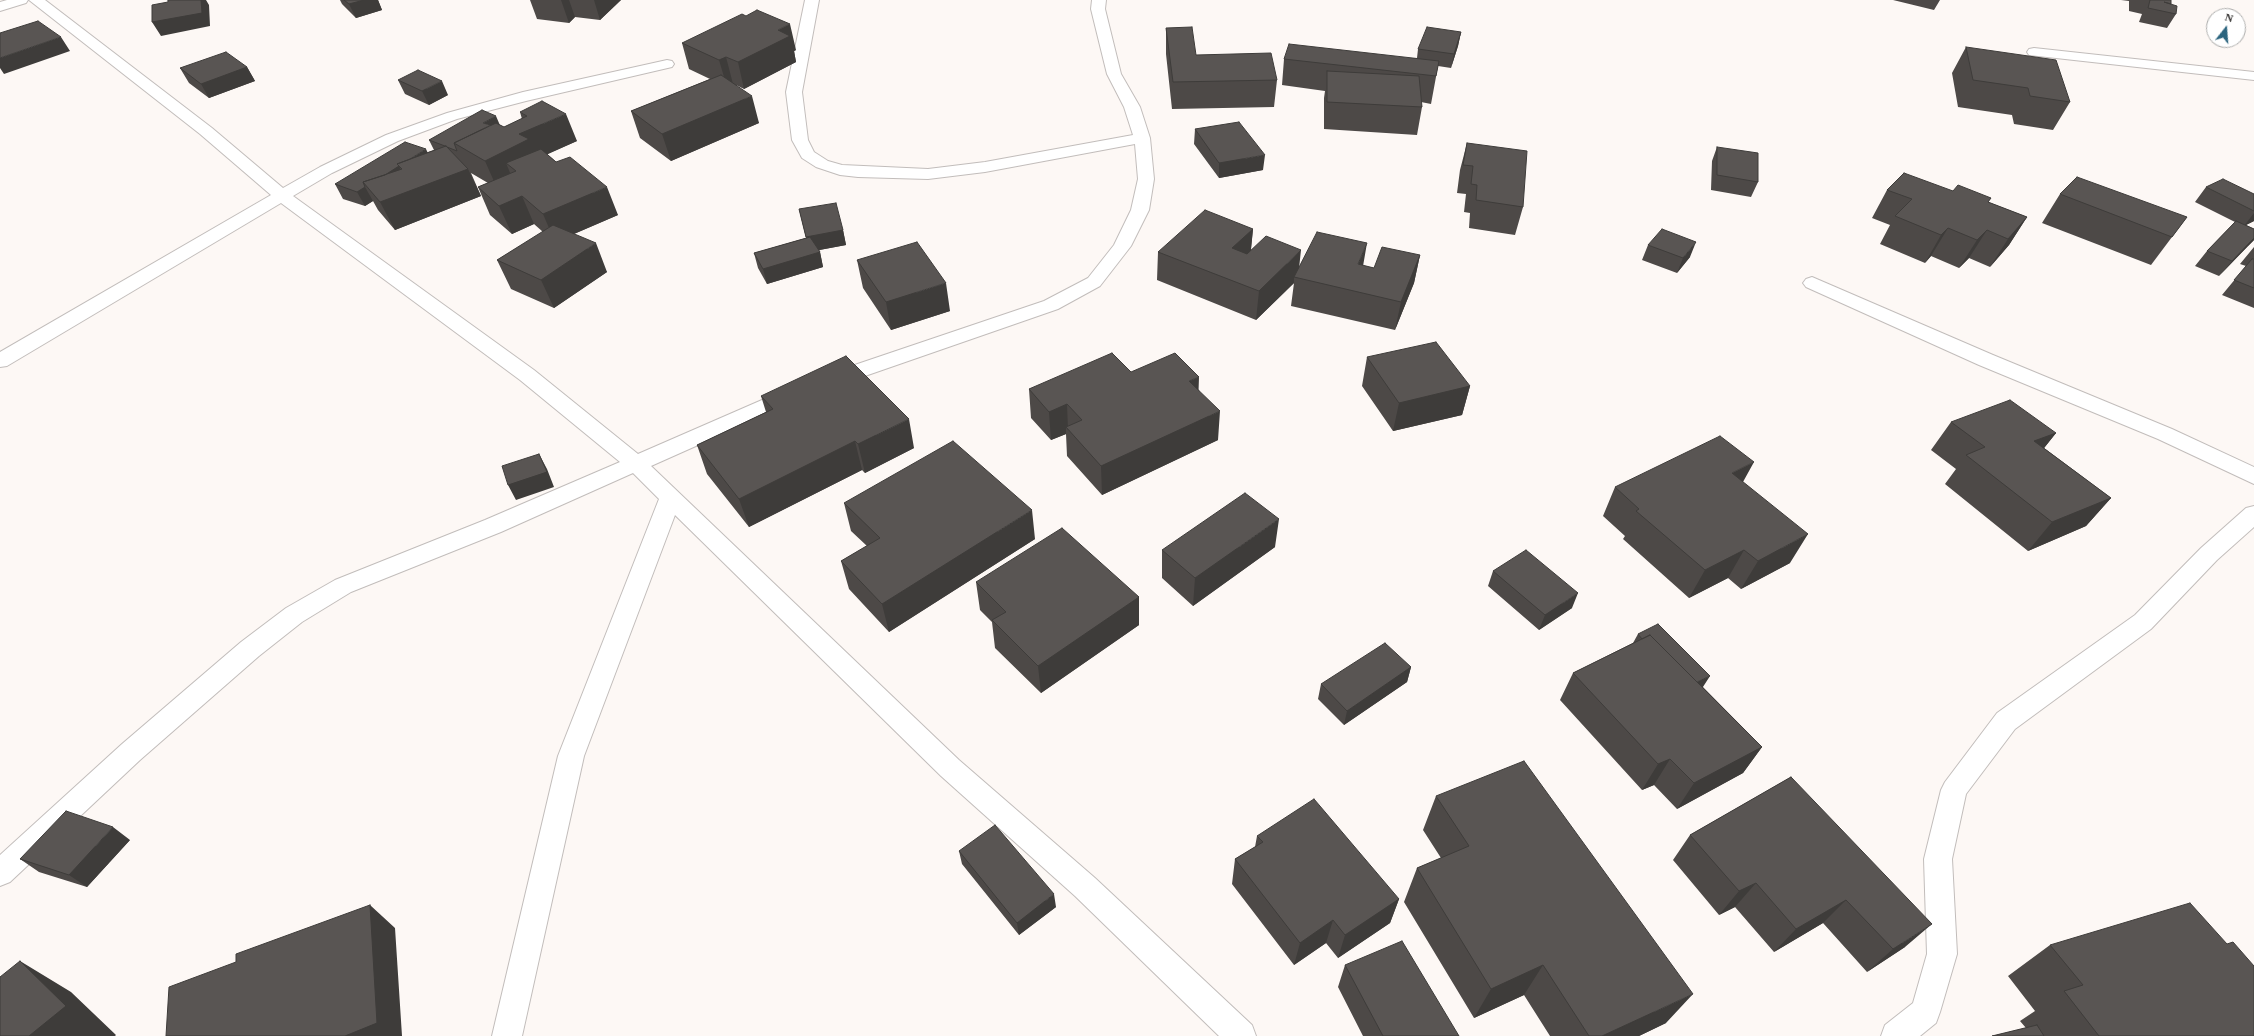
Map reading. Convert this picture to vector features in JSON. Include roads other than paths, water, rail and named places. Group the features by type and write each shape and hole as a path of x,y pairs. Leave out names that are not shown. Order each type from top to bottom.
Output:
{"street":[{"path":"0,7 21,0"},
{"path":"36,0 206,131 282,195 527,375 636,464 671,496 950,768 1086,887 1241,1036"},
{"path":"812,0 794,92 800,140 808,155 822,164 840,170 858,172 928,174 985,167 1142,138"},
{"path":"0,873 131,752 250,649 294,615 343,586 493,526 797,392 1051,304 1094,282 1122,246 1140,210 1146,179 1142,138 1132,107 1114,74 1098,9 1099,0"},
{"path":"2034,52 2254,76"},
{"path":"0,361 282,195 326,170 392,138 452,116 523,97 667,64"},
{"path":"1812,283 1986,360 2165,434 2254,476"},
{"path":"507,1036 571,756 671,496"},
{"path":"1896,1036 1925,1012 1942,954 1938,859 1954,790 2006,721 2143,622 2209,554 2254,514"}]}
